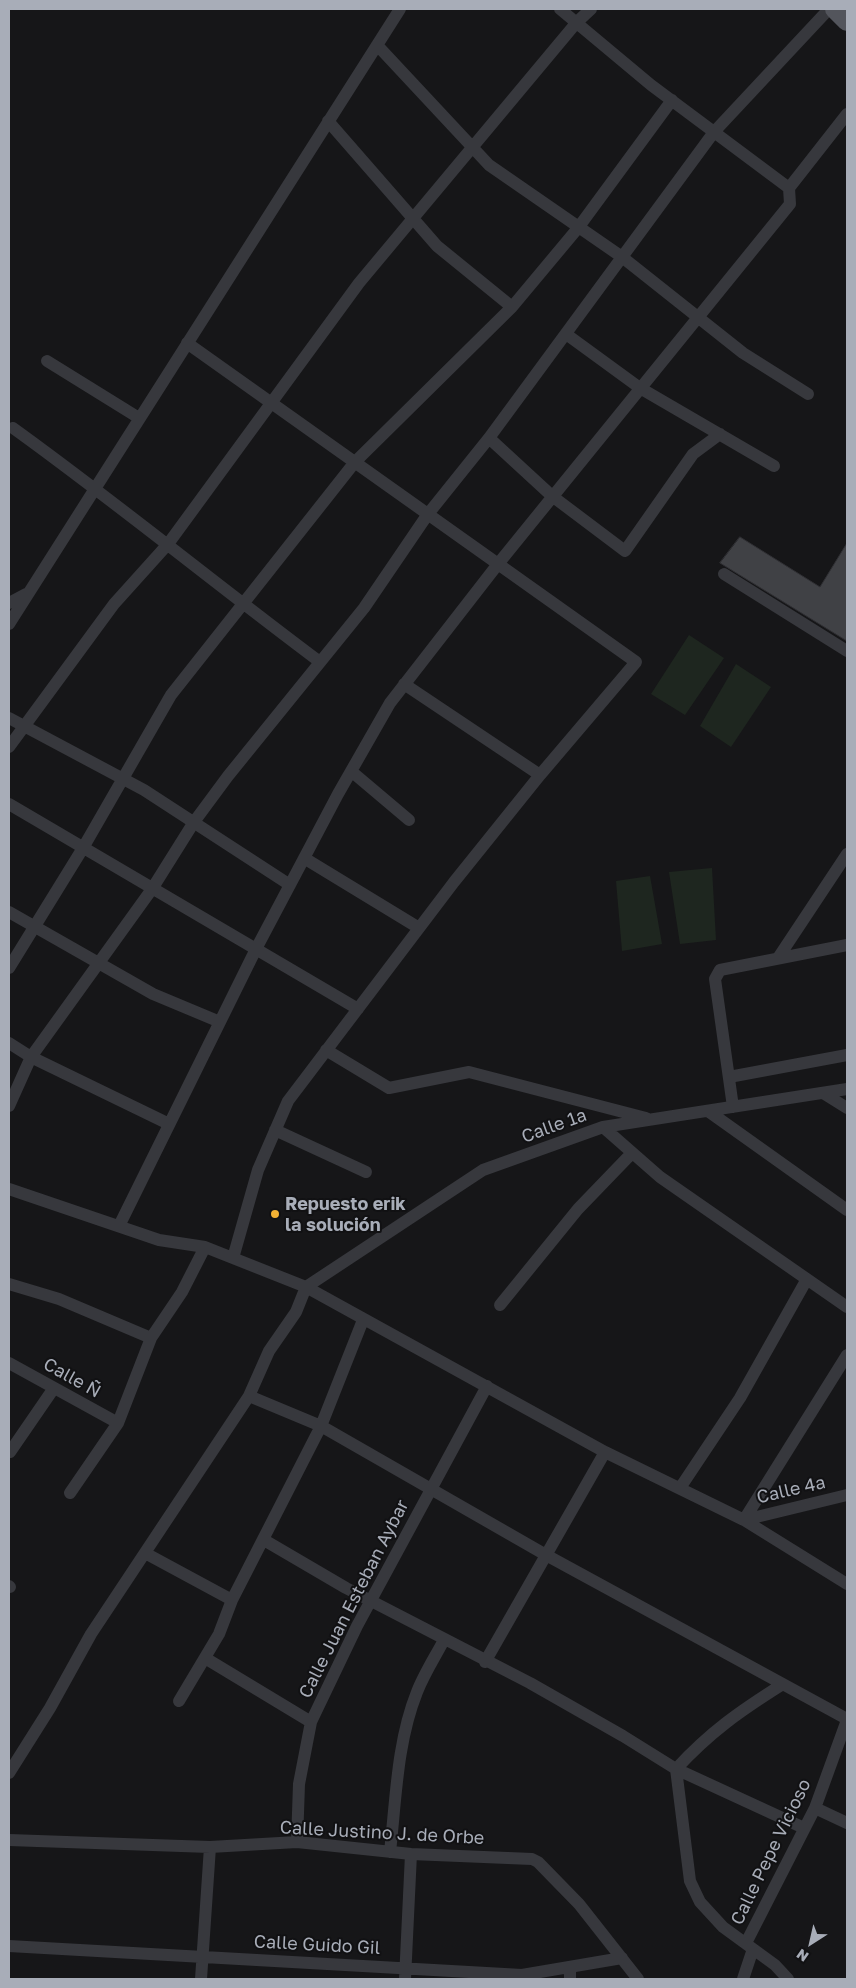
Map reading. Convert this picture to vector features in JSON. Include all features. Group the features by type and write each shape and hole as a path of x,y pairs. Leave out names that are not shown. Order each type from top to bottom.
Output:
{"main road":[{"path":"835,9 847,22"}],"street":[{"path":"9,624 400,9"},
{"path":"560,9 672,100 789,188"},
{"path":"9,747 23,725 114,604 168,544 359,283 577,22 591,9"},
{"path":"9,1106 31,1057 152,889 194,822 228,776 364,608 428,514 489,438 714,132 829,9"},
{"path":"377,45 489,165 622,257 699,316 743,353 808,394"},
{"path":"9,968 83,848 121,778 171,695 355,462 512,307 578,228 672,100"},
{"path":"119,1226 256,949 351,771 390,703 552,496 790,204 789,188 847,114"},
{"path":"328,121 437,246 512,307"},
{"path":"566,334 640,388 774,466"},
{"path":"187,343 636,662 540,774 419,928 288,1101 258,1170 233,1258"},
{"path":"46,360 139,418"},
{"path":"13,428 95,488 320,662"},
{"path":"489,438 552,496 625,551 693,454 720,434"},
{"path":"724,574 847,651"},
{"path":"9,603 29,593"},
{"path":"404,684 540,774"},
{"path":"9,718 121,778 194,822 290,885"},
{"path":"351,771 410,820"},
{"path":"10,807 358,1009"},
{"path":"778,958 847,854"},
{"path":"304,858 419,928"},
{"path":"9,912 98,965 153,994 220,1022"},
{"path":"733,1107 715,979 717,973 720,970 847,945"},
{"path":"9,1043 31,1057 169,1124"},
{"path":"326,1050 389,1088 468,1072 651,1120"},
{"path":"729,1077 847,1055"},
{"name":"Calle 1ª","path":"306,1287 483,1170 603,1127 847,1089"},
{"path":"823,1093 847,1108"},
{"path":"708,1111 847,1210"},
{"path":"603,1127 660,1177 847,1307"},
{"path":"275,1130 366,1172"},
{"path":"500,1305 578,1209 632,1152"},
{"path":"9,1189 159,1240 206,1247 306,1287 605,1452 744,1520 847,1584"},
{"path":"70,1492 118,1423 152,1338 182,1292 206,1247"},
{"path":"680,1488 740,1398 807,1279"},
{"path":"9,1284 58,1300 152,1338"},
{"path":"9,1772 50,1708 91,1634 249,1396 269,1351 296,1312 306,1287"},
{"path":"179,1701 219,1634 232,1600 321,1426 363,1320"},
{"path":"744,1520 847,1355"},
{"name":"Calle Ñ","path":"9,1363 118,1423"},
{"name":"Calle Juan Esteban Aybar","path":"298,1842 299,1784 311,1722 357,1626 487,1386"},
{"path":"10,1452 54,1388"},
{"path":"249,1396 321,1426 431,1487 546,1555 847,1720"},
{"path":"486,1662 605,1452"},
{"name":"Calle 4ª","path":"744,1520 847,1495"},
{"path":"264,1540 444,1640 539,1688 676,1769 804,1828"},
{"path":"145,1553 232,1600"},
{"path":"390,1852 401,1749 417,1691 444,1640"},
{"path":"205,1658 311,1722"},
{"path":"783,1684 732,1716 700,1742 676,1769 690,1881 700,1902 723,1927 750,1946 788,1979"},
{"name":"Calle Pepe Vicioso","path":"743,1979 750,1946 815,1808 847,1720"},
{"path":"815,1808 847,1823"},
{"name":"Calle Justino J. de Orbe","path":"9,1840 210,1847 298,1842 411,1854 513,1857 538,1862 579,1904 638,1979"},
{"path":"201,1979 210,1847"},
{"path":"406,1973 411,1854"},
{"name":"Calle Guido Gil","path":"9,1946 202,1957 406,1973 522,1975 570,1973 622,1958"}],"shaded area":[{"path":"689,635 724,658 685,715 651,694"},
{"path":"736,664 771,687 731,747 700,726"},
{"path":"712,868 716,940 680,944 669,872"},
{"path":"650,876 662,944 622,951 616,881"}],"building":[{"path":"740,537 820,587 847,543 847,641 720,563"}],"place":[{"name":"Repuesto erik la solución","path":"275,1214"}]}
